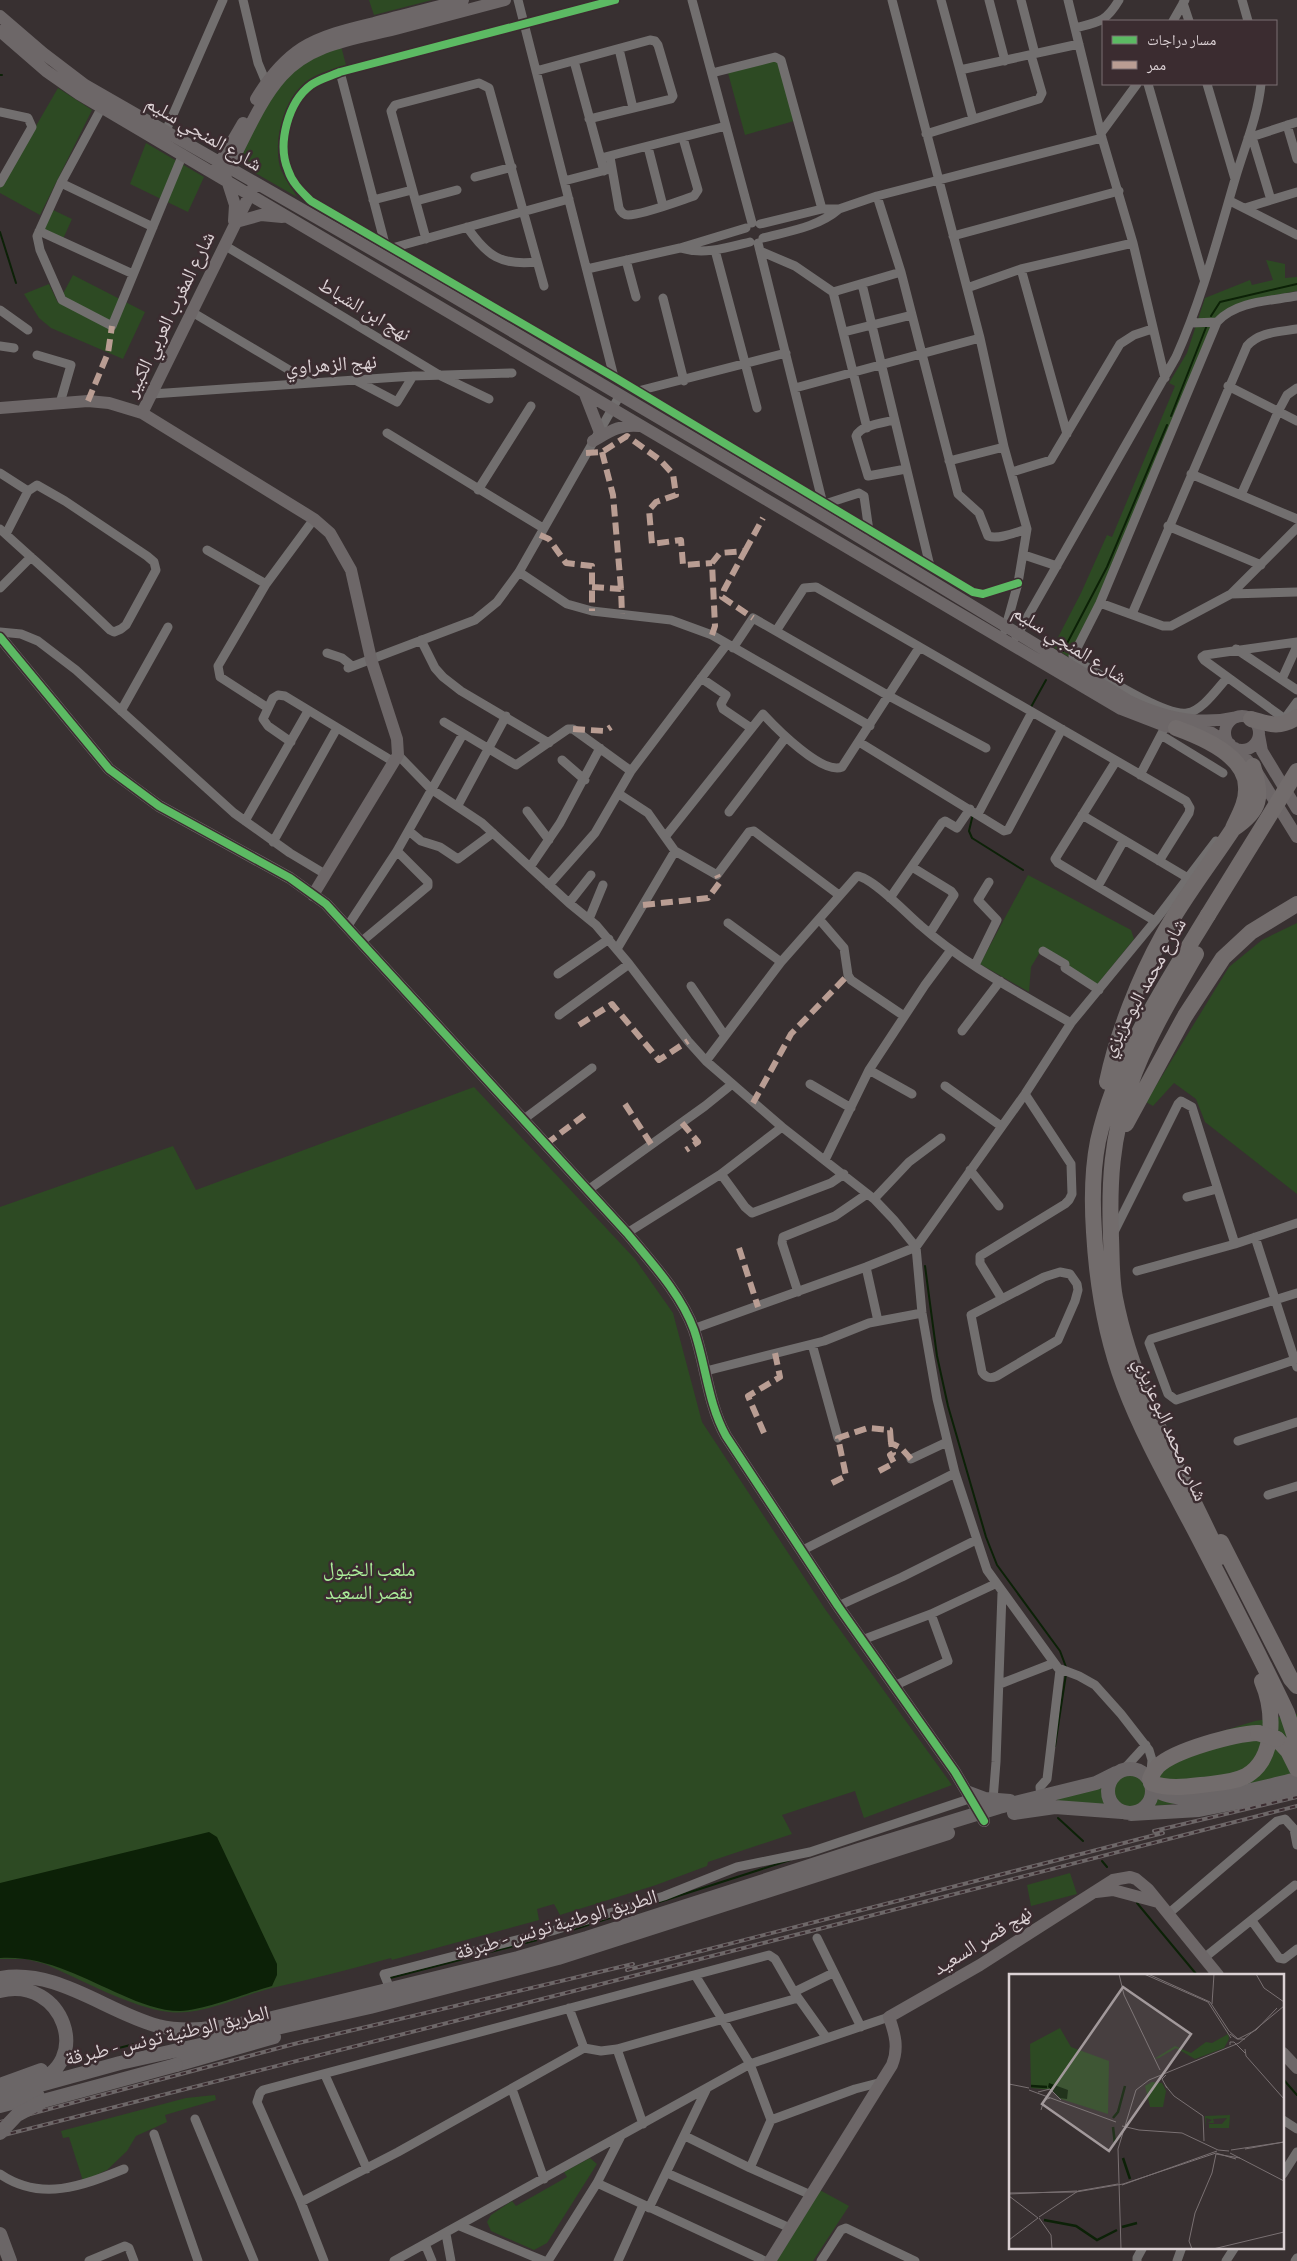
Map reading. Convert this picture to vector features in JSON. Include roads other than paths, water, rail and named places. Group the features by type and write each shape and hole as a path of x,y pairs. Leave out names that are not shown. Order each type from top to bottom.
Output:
{"highway":[{"path":"1244,718 1277,726 1284,725 1297,717"},
{"path":"1098,1142 1110,1068 1131,1004 1163,934 1233,829 1245,800 1246,789 1242,770 1229,757 1211,743 1167,729"},
{"path":"1233,829 1245,821 1254,811 1260,798 1253,766"},
{"name":"شارع محمد البوعزيزي","path":"1297,770 1212,917 1139,1063 1122,1112 1109,1181 1113,1281 1125,1338 1174,1474 1287,1713 1297,1743"},
{"name":"شارع محمد البوعزيزي","path":"1297,788 1140,1028 1122,1066 1098,1142 1094,1169 1093,1219 1100,1295 1125,1386 1278,1669 1297,1714"},
{"path":"1115,1146 1185,1016 1223,958 1251,932 1297,904"},
{"path":"1174,1474 1236,1569 1291,1679 1297,1686"},
{"path":"1174,1474 1193,1545 1262,1680 1269,1700 1271,1723 1263,1757 1255,1769 1247,1775 1223,1782 1192,1786 1167,1786 1150,1782 1158,1766 1168,1759 1218,1740 1258,1733 1277,1739 1288,1752 1297,1771"}],"main road":[{"path":"1150,1782 1150,1800 1141,1811 1126,1813 1110,1802 1108,1793 1109,1782 1121,1771 1139,1770 1168,1797 1197,1797 1250,1790 1297,1771"},
{"name":"الطريق الوطنية تونس - طبرقة","path":"0,2096 93,2072 120,2063 370,2007 558,1958 982,1817 1020,1802 1096,1783 1121,1771"},
{"name":"الطريق الوطنية تونس - طبرقة","path":"1,1990 24,1977 60,1985 136,2018 171,2028 220,2027 260,2021 587,1938 859,1850 982,1817 1055,1807 1126,1813 1199,1810 1297,1789"},
{"path":"970,1796 1020,1802"},
{"path":"0,2085 39,2072 50,2064 59,2044 57,2025 45,2007 1,1990"},
{"path":"0,2092 36,2081 50,2072 64,2053 66,2041 64,2022 50,2003 34,1994 1,1990"},
{"path":"0,2133 17,2115 43,2101 319,2025 370,2007"},
{"path":"0,2106 169,2059 188,2048"},
{"path":"0,2234 12,2261"}],"street":[{"path":"165,133 223,0"},
{"path":"243,0 258,63 268,87"},
{"path":"285,217 261,215 234,225 235,205 222,173 268,87 278,74 300,49 316,40 338,32 463,0"},
{"path":"278,74 312,52 334,43 400,28 505,0"},
{"path":"518,0 614,377"},
{"path":"692,0 753,225 746,236 833,292 867,428"},
{"path":"892,0 980,338 1004,447 1028,529 1009,636"},
{"path":"941,0 973,119"},
{"path":"989,0 1005,61"},
{"path":"926,134 1042,96 1021,0"},
{"path":"1068,0 1102,135 1133,243 1165,378"},
{"path":"1104,20 1119,0"},
{"path":"1242,0 1248,20"},
{"path":"610,1 340,72 311,84 298,100 287,120 284,142 287,169 298,189 311,201 614,377 869,531 978,594 1018,583"},
{"path":"1174,20 1184,2"},
{"path":"1184,2 1189,20"},
{"name":"شارع المنجي سليم","path":"0,16 67,72 165,133 222,173"},
{"path":"1075,28 1102,21"},
{"name":"شارع المنجي سليم","path":"0,31 65,85 183,154 253,189 620,395 1009,636 1121,709 1167,729 1212,734 1232,746 1253,766 1297,837"},
{"path":"536,71 650,40 655,41 673,93 671,99 589,119"},
{"path":"960,70 1079,44"},
{"path":"619,49 633,108"},
{"path":"712,73 776,57 781,60 822,209"},
{"path":"574,61 589,119 605,158 622,213 628,215 663,206 694,196 697,193 698,190 683,138"},
{"path":"258,63 278,74"},
{"path":"340,72 373,200 388,246"},
{"path":"426,238 391,111 392,108 395,105 479,83 489,88 544,286"},
{"path":"586,269 680,248 753,225 822,209 839,209 877,196 1102,135 1136,85"},
{"path":"1148,85 1204,279"},
{"path":"1207,85 1235,179"},
{"path":"1009,636 1057,566 1165,378 1192,323 1204,279 1230,201 1235,179 1250,137 1261,85"},
{"path":"102,107 61,183 37,236 40,250 62,300 112,326 183,154"},
{"path":"0,112 28,118 32,127 0,184"},
{"path":"1250,137 1297,122"},
{"path":"1287,125 1297,159"},
{"path":"605,158 726,126"},
{"path":"1250,137 1271,200"},
{"path":"648,147 663,206"},
{"path":"475,178 512,167"},
{"path":"564,181 608,170"},
{"path":"61,183 153,227"},
{"name":"شارع المنجي سليم","path":"253,189 285,217 585,394 1009,636 1127,700 1151,711 1171,717 1203,721 1244,718"},
{"name":"شارع المغرب العربي الكبير","path":"0,408 95,402 142,413 253,189"},
{"path":"373,200 412,190"},
{"path":"416,201 457,190"},
{"path":"953,236 1119,191"},
{"path":"1245,208 1297,192"},
{"path":"877,196 901,272 958,494 979,513 988,536 1009,534 1028,529"},
{"path":"388,246 426,238 569,199"},
{"path":"1230,201 1297,235"},
{"path":"680,248 696,251 715,250 758,243 818,223 830,217 839,209"},
{"path":"753,225 764,230 758,243 824,504"},
{"path":"466,227 477,243 489,253 517,264 537,262"},
{"path":"39,231 133,274"},
{"path":"967,288 1021,270 1133,243"},
{"name":"نهج ابن الشباط","path":"224,245 441,376 489,400"},
{"path":"715,250 757,408"},
{"path":"626,260 636,297"},
{"path":"1021,270 1067,434"},
{"path":"833,292 901,272"},
{"path":"862,284 930,566"},
{"path":"1228,678 1195,710 1181,714 1140,697 1075,660 1074,651 1100,603 1217,322 1225,313 1239,306 1297,296"},
{"path":"663,298 684,381"},
{"path":"0,310 28,330"},
{"path":"192,312 312,383"},
{"path":"844,332 912,315"},
{"path":"1192,323 1217,322"},
{"path":"1012,472 1051,460 1120,344 1134,335 1152,329"},
{"path":"1132,614 1228,386 1247,346 1252,340 1261,336 1297,329"},
{"path":"795,388 980,338"},
{"path":"0,346 14,348"},
{"path":"638,392 786,353"},
{"path":"37,355 70,365 71,370 60,403"},
{"name":"نهج الزهراوي","path":"152,394 413,376 512,373"},
{"path":"357,381 397,402 413,376"},
{"path":"1228,386 1279,410 1297,421"},
{"path":"1241,495 1279,410 1287,395 1297,388"},
{"path":"585,394 596,436"},
{"path":"327,653 342,658 350,667 475,620 497,602 518,572 620,395"},
{"path":"478,490 531,406"},
{"path":"142,413 314,519 330,533 351,570 371,659 397,740 396,759 313,895"},
{"path":"894,420 867,428 858,432 856,436 868,476 906,469"},
{"path":"596,436 629,425 641,426"},
{"path":"387,433 543,528"},
{"path":"949,461 1004,447"},
{"path":"1191,474 1297,519"},
{"path":"1,475 28,491"},
{"path":"37,485 65,501 148,556 154,562 156,570 126,625 114,632 3,531 28,491 32,486 37,485"},
{"path":"824,504 859,493 862,494 864,496 869,531"},
{"path":"268,708 220,677 218,670 220,662 266,584 314,519"},
{"path":"1168,526 1261,565"},
{"path":"1100,603 1167,627 1230,594 1297,528"},
{"path":"207,550 266,584"},
{"path":"1024,555 1057,566"},
{"path":"0,588 31,557"},
{"path":"518,572 568,604 592,611 671,620 712,635 870,726"},
{"path":"776,631 804,588 812,586 1186,801 1190,808 1189,812 1159,861"},
{"path":"1230,594 1297,592"},
{"path":"549,885 595,833 631,771 701,678 753,618 889,696 986,748"},
{"path":"121,711 168,628"},
{"path":"0,632 21,634 38,641 76,670 244,821 273,842 325,874"},
{"path":"0,637 109,769 159,806 290,878 326,904 627,1233 679,1302 693,1329 721,1426 801,1551 970,1796 982,1817"},
{"path":"422,640 435,668 443,677 462,691 549,743"},
{"path":"1282,679 1297,644 1236,649 1205,654 1202,657 1282,717 1286,717 1297,702"},
{"path":"665,837 763,714 786,737 816,760 839,768 842,767 919,648"},
{"path":"1236,649 1297,690"},
{"path":"701,678 726,695 721,704 723,709 751,728"},
{"path":"291,742 265,723 264,719 275,696 281,694 337,728 396,759 431,789 458,806 493,833 609,939 688,1041 706,1061 731,1085 782,1127 844,1174 894,1220 916,1247 922,1314 931,1375 955,1473 987,1570 995,1584 1059,1668 1079,1676 1101,1691 1146,1745 1152,1760 1150,1782"},
{"path":"244,821 308,711"},
{"path":"978,814 1032,712"},
{"path":"458,806 506,716"},
{"path":"1259,735 1258,740 1250,748 1240,750 1232,746 1227,739 1226,729 1232,720 1244,718 1257,725 1259,735 1262,751 1297,809"},
{"path":"444,722 516,765 570,728 631,771"},
{"path":"273,842 337,728"},
{"path":"859,742 1004,831 1008,830 1062,729"},
{"path":"1140,775 1167,729 1223,773"},
{"path":"347,927 409,831 462,734"},
{"path":"729,812 786,737"},
{"path":"530,867 549,840 585,780 600,748"},
{"path":"562,760 585,780"},
{"path":"1116,761 1055,859 1058,863 1155,921"},
{"path":"619,794 648,812 675,851 717,875 749,832 754,831 839,895"},
{"path":"890,898 942,823 945,821 957,828 970,809"},
{"path":"527,811 549,840"},
{"path":"1082,815 1188,878"},
{"path":"693,1329 866,1267 916,1247 1025,1094 1071,1023 1155,921 1218,838 1233,829"},
{"path":"409,831 421,841 440,847 458,859 493,833"},
{"path":"1098,886 1124,840"},
{"path":"361,942 428,886 424,876 397,851"},
{"path":"617,949 675,851"},
{"path":"912,867 951,891 954,895 930,933"},
{"path":"569,903 590,876"},
{"path":"706,1061 781,962 857,876 864,878 890,898 952,950 1071,1023"},
{"path":"975,965 998,920 978,900 989,882"},
{"path":"589,919 603,885"},
{"path":"819,919 844,948 848,975 851,980 904,1016"},
{"path":"728,923 781,962"},
{"path":"558,974 609,939"},
{"path":"825,1160 869,1070 904,1016 952,950"},
{"path":"1042,951 1065,964 1065,968 1099,990"},
{"path":"559,1015 629,964"},
{"path":"962,1031 1000,981"},
{"path":"691,986 725,1036"},
{"path":"524,1119 592,1068"},
{"path":"869,1070 912,1094"},
{"path":"810,1084 851,1108"},
{"path":"588,1190 705,1106 731,1085"},
{"path":"944,1086 1001,1126"},
{"path":"1002,1299 980,1263 980,1256 1064,1204 1072,1194 1071,1164 1025,1094"},
{"path":"1111,1239 1181,1101 1192,1107 1235,1244"},
{"path":"627,1233 721,1174 782,1127"},
{"path":"798,1292 782,1243 783,1237 835,1216 870,1197 909,1162 941,1138"},
{"path":"970,1170 999,1206"},
{"path":"721,1174 745,1207 752,1213 831,1182 844,1174"},
{"path":"1187,1197 1217,1189"},
{"path":"1137,1270 1235,1244 1297,1224"},
{"path":"1256,1237 1275,1300 1296,1362 1176,1400 1168,1394 1149,1344 1150,1339 1275,1300 1297,1293"},
{"path":"866,1267 878,1321"},
{"path":"1060,1272 1070,1274 1077,1284 1075,1301 1056,1343 997,1376 989,1378 982,1372 970,1318 1002,1299 1044,1277 1060,1272"},
{"path":"706,1371 812,1344 878,1321 922,1314"},
{"path":"812,1344 838,1438"},
{"path":"1238,1440 1297,1422"},
{"path":"911,1459 947,1442"},
{"path":"801,1551 955,1473"},
{"path":"1268,1495 1297,1486"},
{"path":"838,1606 976,1540"},
{"path":"862,1640 931,1614 995,1584"},
{"path":"993,1800 1000,1684 1002,1593"},
{"path":"894,1686 948,1661 931,1614"},
{"path":"1000,1684 1059,1668"},
{"path":"1041,1797 1040,1787 1047,1779 1059,1668"},
{"path":"1121,1771 1146,1745"},
{"path":"390,1989 384,1974 552,1931 664,1896 737,1867 810,1852 970,1796"},
{"path":"1217,1974 1168,1914 1277,1821 1285,1819 1291,1824 1297,1845"},
{"path":"1204,1958 1295,1885"},
{"name":"نهج قصر السعيد","path":"889,2017 980,1965 1094,1892 1113,1890 1158,1902 1168,1914"},
{"path":"1252,1921 1279,1958 1284,1959 1297,1949"},
{"path":"817,1938 861,2027"},
{"path":"324,2261 301,2202 257,2102 260,2092 263,2090 771,1955 826,2038"},
{"path":"301,2202 367,2170 584,2048 601,2051 617,2049 723,2018 796,1995 833,1973"},
{"path":"695,1975 750,2064 771,2120 750,2168"},
{"path":"569,2008 584,2048"},
{"path":"394,2261 446,2234 750,2064 889,2017 896,2037 896,2050 892,2065 770,2261"},
{"path":"617,2049 643,2124"},
{"path":"1284,2053 1297,2068"},
{"path":"325,2075 367,2170"},
{"path":"771,2120 854,2088 882,2082"},
{"path":"618,2261 646,2207 667,2173 707,2088"},
{"path":"512,2089 544,2179"},
{"path":"194,2119 254,2261"},
{"path":"1284,2121 1297,2129"},
{"path":"154,2134 198,2261"},
{"path":"548,2261 597,2183 622,2136"},
{"path":"685,2136 811,2195"},
{"path":"1284,2172 1297,2152"},
{"path":"0,2181 27,2188 69,2188 89,2183 124,2169"},
{"path":"667,2173 790,2228"},
{"path":"0,2174 13,2183"},
{"path":"597,2183 765,2261"},
{"path":"0,2226 12,2261"},
{"path":"460,2226 544,2261"},
{"path":"821,2261 838,2234 846,2228 913,2261"},
{"path":"446,2234 451,2261"},
{"path":"425,2244 432,2261"},
{"path":"89,2261 125,2246 129,2248 134,2261"},
{"path":"0,2248 5,2261"},
{"path":"1137,2261 1142,2248"},
{"path":"1177,2261 1182,2248"},
{"path":"1226,2261 1234,2248"}],"waterway":[{"path":"0,232 16,283"},
{"path":"1211,316 1220,302 1297,284"},
{"path":"1171,416 1207,325"},
{"path":"1063,651 1107,567 1167,425"},
{"path":"1031,707 1046,680"},
{"path":"973,814 969,831 972,838 1023,870"},
{"path":"925,1266 937,1356 948,1406 986,1537 997,1565 1060,1651 1066,1667"},
{"path":"1055,1746 1066,1674"},
{"path":"1058,1818 1083,1841"},
{"path":"566,1932 790,1860"},
{"path":"1102,1861 1107,1867"},
{"path":"1137,1903 1196,1974"},
{"path":"390,1978 541,1939"},
{"path":"68,2061 154,2039"},
{"path":"1284,2080 1297,2095"}],"railway":[{"path":"1154,1831 1297,1797"},
{"path":"0,2136 1297,1806"},
{"path":"627,1970 1163,1833"},
{"path":"0,2122 294,2044 633,1964"}],"park label":[{"name":"ملعب الخيول بقصر السعيد","path":"369,1580"}]}
